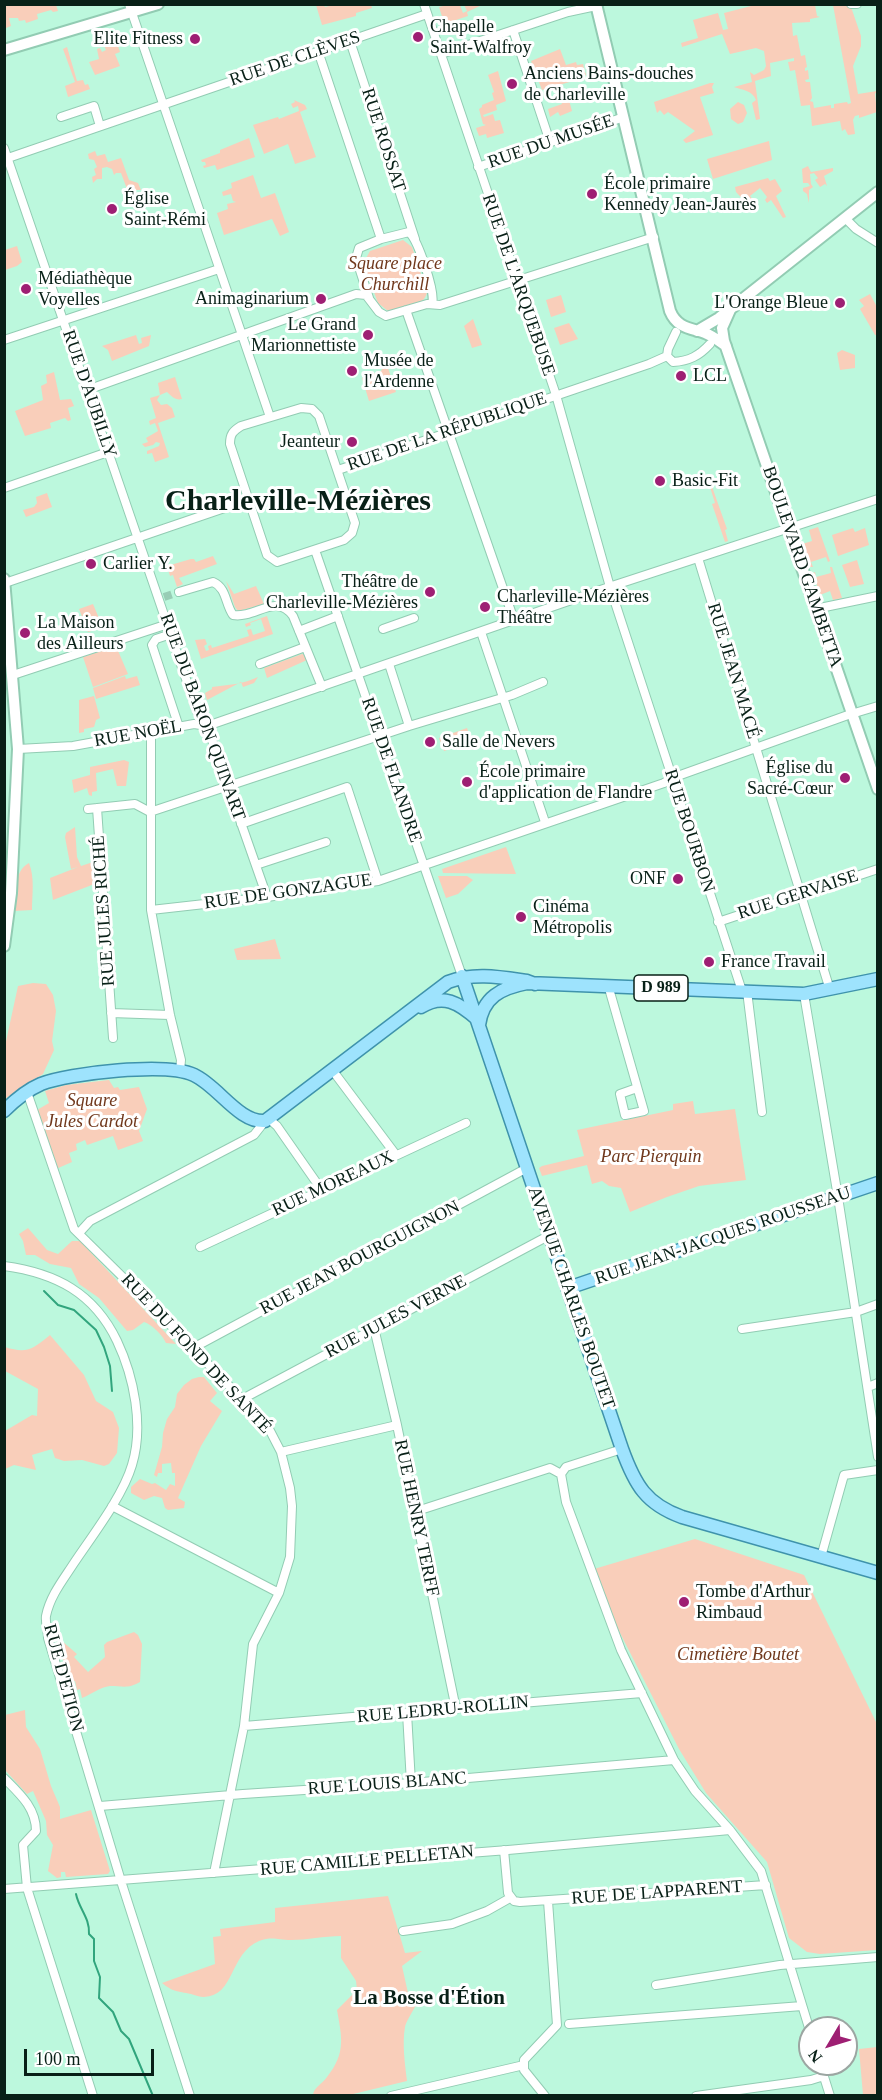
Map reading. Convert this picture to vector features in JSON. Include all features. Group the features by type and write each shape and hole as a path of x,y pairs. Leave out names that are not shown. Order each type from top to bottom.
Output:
{"main road":[{"path":"4,1111 27,1092 51,1080 136,1070 180,1071 194,1075 210,1085 249,1119 258,1122 267,1120 448,982 462,976 493,976 535,984"},
{"name":"AVENUE CHARLES BOUTET","path":"462,976 622,1449 637,1486 665,1511 703,1524 878,1573"},
{"name":"D 989","path":"535,984 804,994 878,979"},
{"path":"396,1023 437,1000 448,1000 461,1005 478,1022 491,998 513,986 535,984"},
{"name":"RUE JEAN-JACQUES ROUSSEAU","path":"568,1288 878,1183"}],"street":[{"path":"4,50 131,8 158,4"},
{"name":"RUE DE L'ARQUEBUSE","path":"424,4 556,395"},
{"path":"851,4 857,4"},
{"path":"441,54 596,5 654,237 670,311 680,325 713,337 726,346"},
{"path":"131,8 270,417"},
{"name":"RUE DE CLÈVES","path":"8,158 427,15"},
{"path":"513,30 550,142"},
{"name":"RUE ROSSAT","path":"350,41 433,295 432,304"},
{"path":"318,51 381,239"},
{"path":"61,117 93,106 100,126"},
{"name":"RUE DU MUSÉE","path":"478,166 624,117"},
{"name":"RUE D'AUBILLY","path":"4,148 138,538"},
{"path":"697,331 730,310 878,192"},
{"path":"845,218 856,230 878,243"},
{"path":"415,240 409,232 405,232 359,248 356,255 369,298 382,315 432,304 440,305 654,237"},
{"path":"4,340 219,269"},
{"path":"87,390 360,294 369,298"},
{"path":"406,310 514,620"},
{"name":"BOULEVARD GAMBETTA","path":"730,310 722,328 726,346 878,789"},
{"path":"680,333 669,345 668,356 673,362 688,360 710,344"},
{"name":"RUE DE LA RÉPUBLIQUE","path":"338,470 668,356"},
{"name":"RUE BOURBON","path":"556,395 610,587 718,922 744,991 762,1112"},
{"path":"301,408 312,409 320,416 355,523 352,533 344,540 277,562 267,555 230,444 233,431 241,426 270,417 301,408"},
{"path":"4,488 108,452"},
{"name":"RUE NOËL","path":"18,749 74,746 194,724 207,726 610,587 878,499"},
{"path":"4,946 11,893 18,749 5,581 248,500"},
{"name":"RUE DU BARON QUINART","path":"138,538 161,598 198,714 207,726 267,897"},
{"name":"RUE DE FLANDRE","path":"315,550 423,865"},
{"name":"RUE JEAN MACÉ","path":"698,558 830,990"},
{"path":"179,592 213,582 222,588 229,610 233,615 239,616 282,605 293,616 322,687"},
{"path":"815,609 878,596"},
{"path":"299,631 338,616"},
{"path":"383,629 414,618"},
{"path":"13,675 168,624"},
{"path":"481,632 545,822"},
{"path":"171,634 156,639 152,645 179,727"},
{"path":"260,664 305,647"},
{"path":"389,664 409,726"},
{"path":"150,812 409,726 512,695 543,682"},
{"name":"RUE DE GONZAGUE","path":"151,910 267,897 378,881 664,783 672,778 878,706"},
{"path":"150,732 151,910 170,1015 181,1060 180,1071"},
{"path":"241,824 347,787 378,881"},
{"name":"RUE JULES RICHÉ","path":"113,1038 92,809 135,804 150,812"},
{"path":"256,866 326,842"},
{"name":"AVENUE CHARLES BOUTET","path":"423,865 462,976"},
{"name":"RUE GERVAISE","path":"718,922 878,869"},
{"path":"608,986 637,1088"},
{"path":"804,994 878,1457"},
{"name":"RUE JULES RICHÉ","path":"111,1013 170,1015"},
{"path":"333,1071 396,1155"},
{"name":"RUE DU FOND DE SANTÉ","path":"27,1092 74,1229 194,1348 267,1425 281,1452 290,1488 292,1506 290,1557 279,1593 253,1644 244,1726 214,1873"},
{"path":"79,1233 90,1221 254,1135 267,1120 277,1126 321,1189"},
{"name":"RUE MOREAUX","path":"200,1247 466,1123"},
{"name":"RUE JEAN BOURGUIGNON","path":"194,1348 527,1168"},
{"name":"RUE JULES VERNE","path":"244,1400 550,1235"},
{"name":"RUE D'ETION","path":"4,1266 31,1271 74,1289 104,1316 126,1363 136,1404 137,1442 132,1467 112,1506 55,1592 46,1617 48,1638 189,2096"},
{"path":"742,1329 856,1312 878,1304"},
{"name":"RUE HENRY TERFF","path":"374,1328 397,1425 456,1708"},
{"path":"867,1387 878,1383"},
{"path":"281,1452 397,1425"},
{"path":"561,1474 567,1467 622,1449"},
{"path":"414,1512 550,1468 561,1474"},
{"path":"821,1557 844,1475 878,1470"},
{"path":"561,1474 566,1502 621,1650 674,1760 695,1791 756,1862 766,1885 805,2016"},
{"path":"112,1506 279,1593"},
{"name":"RUE LEDRU-ROLLIN","path":"244,1726 642,1693"},
{"path":"407,1713 411,1783"},
{"name":"RUE LOUIS BLANC","path":"100,1806 411,1783 674,1760"},
{"path":"4,1778 23,1796 36,1822 36,1831 23,1845 27,1888 93,2096"},
{"name":"RUE CAMILLE PELLETAN","path":"4,1890 730,1830"},
{"path":"403,1931 452,1924 487,1911 510,1898 506,1886 504,1850"},
{"name":"RUE DE LAPPARENT","path":"510,1898 520,1902 766,1885"},
{"path":"545,2096 524,2070 524,2060 557,2025 548,1900"},
{"path":"656,1985 789,1964 878,1958"},
{"path":"569,2024 802,2006"},
{"path":"391,2096 524,2065"},
{"path":"696,2096 761,2091 824,2076 830,2096"}],"green space":[{"path":"5,4 56,5 58,11 51,10 37,14 38,19 26,23 25,20 9,18 11,26 6,28"},
{"path":"316,5 325,7 371,5 372,8 356,13 356,16 322,25"},
{"path":"460,5 463,13 467,11 464,5 482,5 467,12 468,16 456,20 458,26 452,27 445,26 439,7"},
{"path":"755,5 815,5 817,16 820,17 810,19 810,22 792,23 793,36 797,35 801,56 805,55 807,67 805,71 808,70 809,79 805,80 810,82 812,98 810,101 813,102 814,108 831,105 831,108 834,108 834,104 851,103 833,5 851,7 861,36 861,46 853,66 858,94 877,91 875,94 877,112 859,118 859,115 855,116 853,120 855,134 848,135 845,129 842,131 840,121 812,126 810,105 801,106 795,70 790,71 788,62 794,61 794,58 770,63 771,76 755,81 760,119 756,120 752,103 756,100 752,94 734,87 752,82 750,72 754,75 764,70 766,66 764,51 756,48 730,54 722,34 682,47 681,43 698,38 693,20 718,13 723,30 728,29 724,13"},
{"path":"115,37 115,46 118,46 120,52 115,54 120,66 95,75 89,62 99,59 97,49 100,48 102,52 106,50 103,43 109,41 112,45 111,39"},
{"path":"67,47 77,81 83,80 90,89 68,97 65,86 75,82 63,49"},
{"path":"560,49 566,65 576,62 577,65 583,64 586,75 581,76 580,79 542,90 531,61"},
{"path":"498,71 506,101 496,105 497,110 483,115 484,117 493,114 495,121 500,120 504,133 487,138 486,134 479,136 476,128 486,125 483,124 479,109 482,105 494,100 492,93 494,92 488,75"},
{"path":"714,83 712,87 714,93 700,97 713,135 686,143 683,140 695,131 668,112 664,115 660,110 657,113 654,102"},
{"path":"294,100 305,105 307,109 300,112 316,157 295,164 288,144 264,154 253,125 278,117 279,119 299,111 298,106 293,108 291,104 295,102"},
{"path":"560,100 569,100 572,111 560,116 558,112 550,117 548,109 562,104"},
{"path":"738,102 744,105 747,113 743,122 738,124 731,119 730,109"},
{"path":"249,138 255,157 217,170 215,165 204,168 205,162 201,160"},
{"path":"769,141 772,160 713,179 707,159"},
{"path":"95,151 97,156 105,154 108,162 121,158 129,180 138,183 141,190 135,190 134,187 127,189 121,173 114,175 112,169 107,167 102,168 102,179 97,179 93,183 92,177 96,175 94,169 97,167 94,160 89,159 88,154"},
{"path":"808,166 811,172 833,168 833,171 824,176 827,186 825,184 820,187 815,180 818,178 814,173 810,174 813,187 809,190 809,203 803,188 810,186 808,183 803,183 802,169"},
{"path":"253,175 261,198 275,193 289,232 280,236 272,219 224,235 217,213 228,209 227,204 236,202 233,201 231,194 223,196 222,192 232,188 231,183"},
{"path":"768,178 770,181 775,179 782,191 776,196 786,217 783,218 771,200 767,203 765,200 767,197 760,188 750,196 755,202 750,207 736,192 735,187"},
{"name":"Square place Churchill","path":"403,240 412,247 427,292 422,301 417,304 388,311 378,303 364,265 365,260 370,251"},
{"path":"17,246 22,262 5,270 5,250"},
{"path":"870,294 877,307 877,335 860,309 864,306 859,300"},
{"path":"561,295 566,312 551,317 546,300"},
{"path":"473,319 482,345 472,348 464,326"},
{"path":"569,323 578,339 560,345 554,328"},
{"path":"136,335 139,344 142,343 141,338 151,335 149,346 112,361 108,350 102,346"},
{"path":"842,350 855,355 855,368 840,370 837,353"},
{"path":"386,362 396,392 369,401 362,378 381,371"},
{"path":"54,372 60,400 71,399 74,406 68,408 71,420 68,421 65,418 50,423 51,428 25,436 15,411 43,400 41,386 47,383 46,375"},
{"path":"175,377 182,399 176,399 167,392 160,395 158,383"},
{"path":"160,395 157,400 161,405 167,404 172,408 175,417 158,423 169,457 155,462 152,453 147,454 147,451 159,446 160,443 156,442 145,447 142,444 148,442 146,438 158,431 155,423 150,425 149,421 156,418 150,398"},
{"path":"710,481 727,529 725,530 728,541 725,542 712,504 715,503"},
{"path":"47,493 52,507 26,517 23,510 34,507 37,503 36,497"},
{"path":"818,527 830,561 828,562 826,557 811,562 813,567 810,567 802,544 812,541 809,530"},
{"path":"853,528 855,532 865,528 869,545 838,556 832,535"},
{"path":"213,556 217,564 179,578 183,584 177,587 167,566 191,559 196,562"},
{"path":"857,560 864,584 850,587 842,565"},
{"path":"830,567 832,567 842,598 833,600 830,591 820,595 813,573 815,572 816,577 831,573"},
{"path":"226,581 234,594 256,586 264,604 238,611"},
{"path":"93,604 101,623 96,625 98,629 88,632 79,609"},
{"path":"267,616 273,634 201,659 195,640 205,639 207,644 204,646 206,651 209,650 208,646 211,645 212,648 249,636 247,630 251,629 253,635 265,631 261,619 246,627 245,624"},
{"path":"116,646 128,674 93,687 83,657"},
{"path":"302,654 306,655 307,660 267,678 264,668"},
{"path":"125,676 126,679 137,676 140,685 96,699 93,688"},
{"path":"258,677 254,683 243,687 241,683"},
{"path":"239,683 207,700 205,693 212,687"},
{"path":"94,696 100,718 96,720 94,727 84,729 84,732 79,733 79,700"},
{"path":"467,728 472,742 444,751 439,738"},
{"path":"124,760 129,762 126,786 117,786 113,769 96,773 97,791 92,792 92,796 89,795 87,788 74,793 72,780 90,775 90,767"},
{"path":"75,827 77,857 81,866 93,862 97,883 53,900 50,878 78,867 71,869 65,837 66,833"},
{"path":"506,847 516,874 443,873 442,869"},
{"path":"29,863 33,881 32,910 14,911 18,877"},
{"path":"438,876 467,876 473,880 458,894 446,898"},
{"path":"275,939 281,959 237,960 234,949"},
{"path":"33,983 46,984 53,995 56,1011 52,1041 54,1050 43,1074 5,1099 5,1046 18,986"},
{"name":"Square Jules Cardot","path":"109,1080 114,1088 118,1087 120,1090 139,1087 147,1109 139,1131 143,1141 118,1150 113,1136 87,1145 85,1140 76,1144 77,1150 69,1153 72,1162 56,1169 37,1110 49,1103 45,1091 66,1085"},
{"name":"Parc Pierquin","path":"693,1101 695,1114 735,1109 746,1180 699,1186 630,1212 621,1188 609,1186 602,1181 592,1184 587,1165 542,1176 539,1168 542,1166 584,1156 577,1130 673,1110 673,1104"},
{"path":"28,1228 47,1250 58,1254 72,1241 80,1241 176,1344 166,1343 157,1331 144,1322 133,1330 127,1331 99,1298 79,1284 71,1268 50,1264 35,1255 26,1255 19,1234"},
{"path":"50,1335 84,1375 96,1401 113,1412 119,1428 117,1453 109,1464 104,1466 82,1460 64,1461 55,1458 52,1449 32,1455 36,1470 14,1465 5,1469 5,1431 32,1415 37,1416 38,1389 5,1371 5,1347 19,1350 29,1349"},
{"path":"199,1377 204,1377 217,1393 210,1401 222,1411 201,1446 178,1498 185,1502 184,1508 168,1510 162,1498 154,1496 144,1500 131,1493 131,1487 140,1479 155,1483 166,1490 170,1484 175,1486 175,1473 172,1473 171,1463 162,1464 162,1473 158,1473 157,1477 154,1475 162,1447 163,1433 167,1419 175,1407 177,1394 184,1385"},
{"name":"Cimetière Boutet","path":"695,1539 804,1575 877,1724 877,1950 820,1954 807,1952 789,1938 767,1862 706,1793 679,1749 616,1625 594,1569"},
{"path":"134,1632 142,1644 140,1682 129,1686 106,1687 82,1698 75,1681 69,1682 61,1642 77,1654 74,1657 88,1672 105,1657 104,1645 107,1642"},
{"path":"25,1710 26,1727 40,1749 60,1807 60,1819 91,1810 110,1871 108,1874 66,1877 65,1872 61,1872 61,1877 57,1878 48,1871 53,1845 47,1835 46,1821 33,1791 27,1794 5,1770 5,1715"},
{"path":"388,1896 405,1953 422,1951 402,1966 408,1993 423,1993 405,2027 407,2081 349,2095 313,2095 333,2068 340,2053 341,2037 337,2010 357,1990 356,1981 341,1958 341,1936 297,1940 272,1938 259,1941 242,1955 227,1982 214,1995 204,1997 175,1991 162,1983 215,1964 213,1937 221,1936 220,1929 275,1922 275,1908"},
{"path":"877,2047 877,2095 863,2095 859,2049"}],"waterway":[{"path":"44,1291 58,1305 74,1310 96,1330 110,1366 112,1391"},
{"path":"76,1894 88,1923 89,1934 94,1939 94,1961 100,1977 99,1998 113,2012 121,2031 129,2039 153,2096"}],"tunnel":[{"path":"164,597 179,592"}],"place":[{"name":"Chapelle Saint-Walfroy","path":"418,37"},
{"name":"Elite Fitness","path":"195,39"},
{"name":"Anciens Bains-douches de Charleville","path":"512,84"},
{"name":"École primaire Kennedy Jean-Jaurès","path":"592,194"},
{"name":"Église Saint-Rémi","path":"112,209"},
{"name":"Médiathèque Voyelles","path":"26,289"},
{"name":"Animaginarium","path":"321,299"},
{"name":"L'Orange Bleue","path":"840,303"},
{"name":"Le Grand Marionnettiste","path":"368,335"},
{"name":"Musée de l'Ardenne","path":"352,371"},
{"name":"LCL","path":"681,376"},
{"name":"Jeanteur","path":"352,442"},
{"name":"Basic-Fit","path":"660,481"},
{"name":"Carlier Y.","path":"91,564"},
{"name":"Théâtre de Charleville-Mézières","path":"430,592"},
{"name":"Charleville-Mézières Théâtre","path":"485,607"},
{"name":"La Maison des Ailleurs","path":"25,633"},
{"name":"Salle de Nevers","path":"430,742"},
{"name":"Église du Sacré-Cœur","path":"845,778"},
{"name":"École primaire d'application de Flandre","path":"467,782"},
{"name":"ONF","path":"678,879"},
{"name":"Cinéma Métropolis","path":"521,917"},
{"name":"France Travail","path":"709,962"},
{"name":"Tombe d'Arthur Rimbaud","path":"684,1602"}],"district":[{"name":"Charleville-Mézières","path":"298,502"},
{"name":"La Bosse d'Étion","path":"429,1999"}]}
